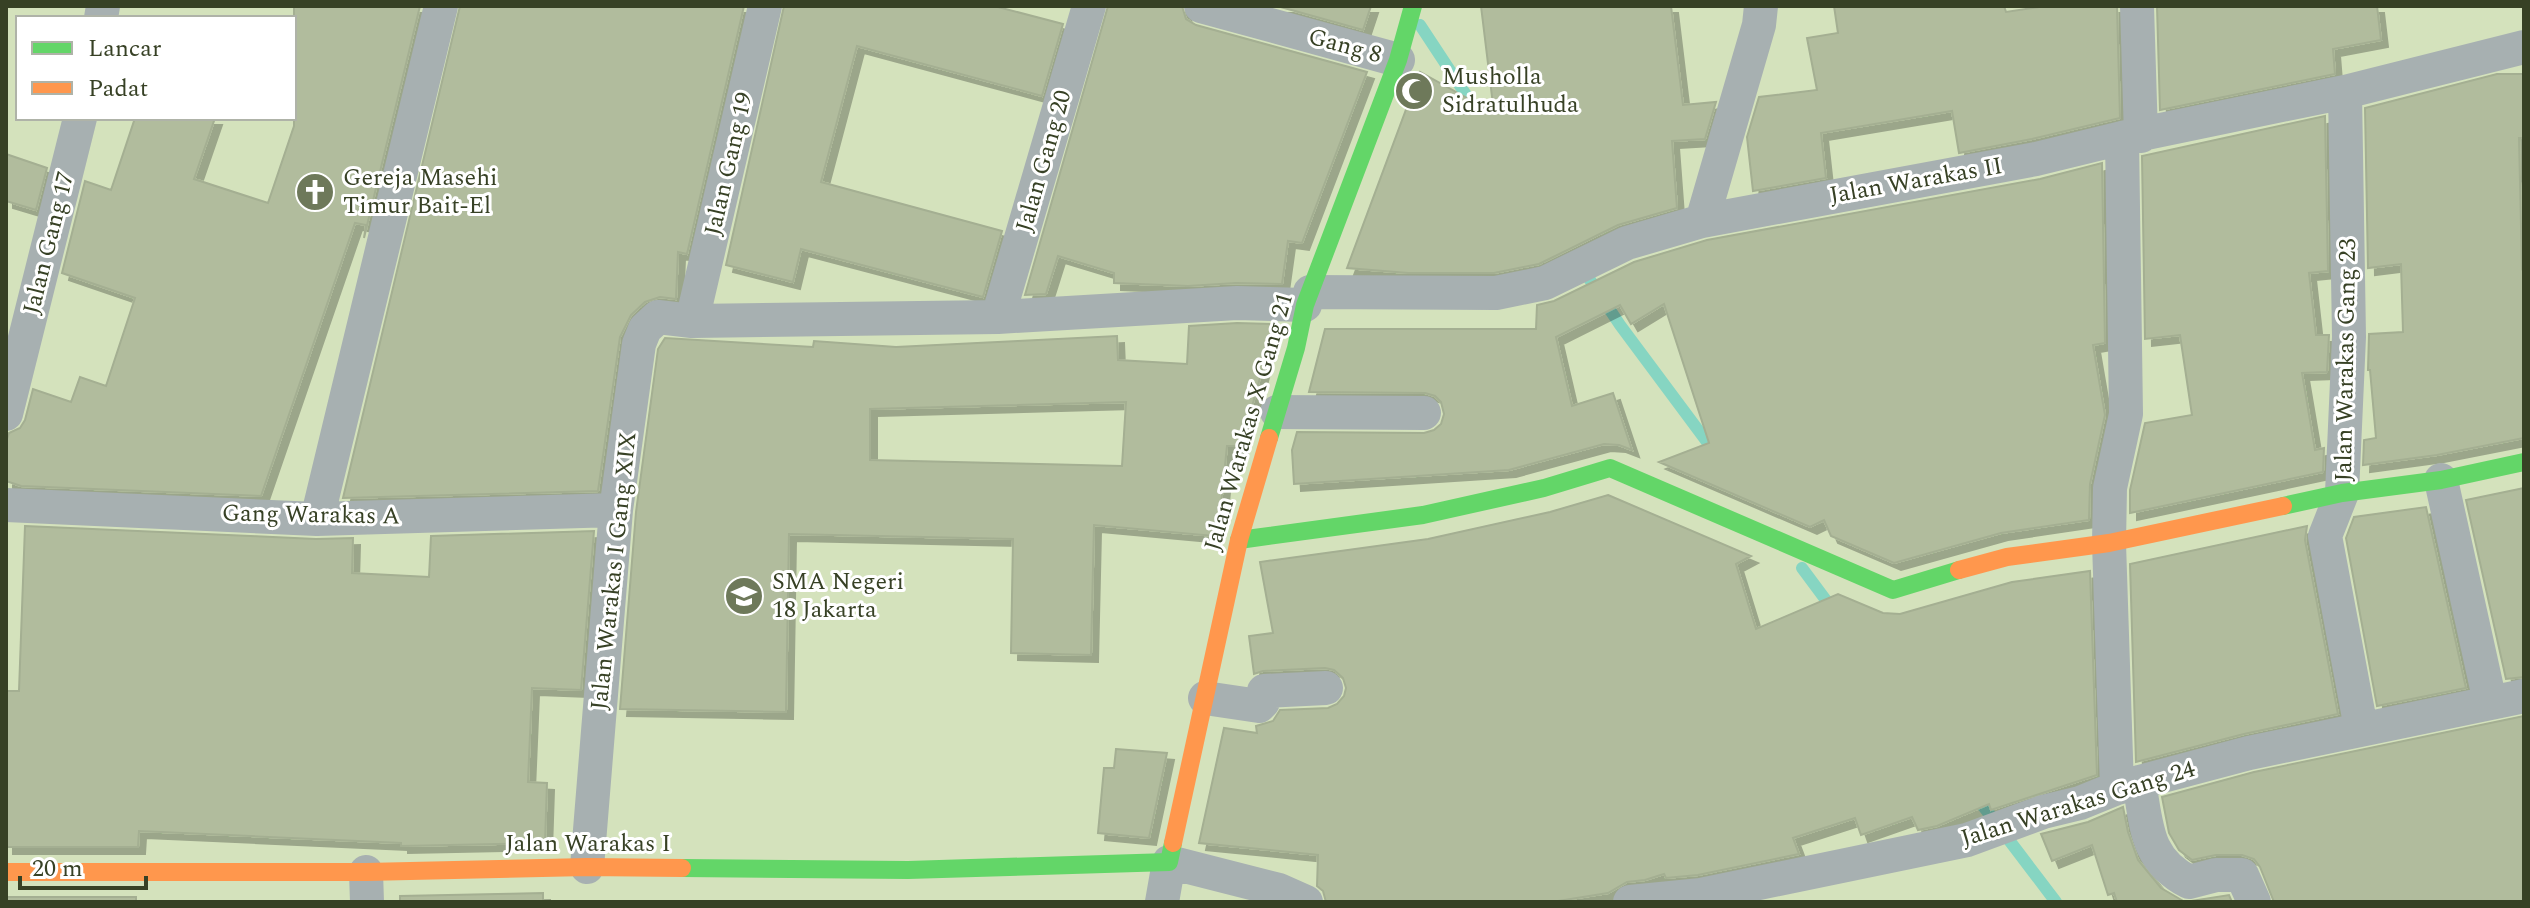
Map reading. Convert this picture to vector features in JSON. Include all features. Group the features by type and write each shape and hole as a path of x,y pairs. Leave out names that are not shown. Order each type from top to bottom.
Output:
{"street":[{"path":"317,519 441,6"},
{"name":"Jalan Gang 19","path":"692,321 765,6"},
{"name":"Jalan Gang 20","path":"998,317 1089,6"},
{"name":"Gang 8","path":"1201,6 1398,60"},
{"path":"1702,221 1759,25 1761,6"},
{"path":"2137,6 2131,137 2126,414 2110,488 2109,543 2128,785 2152,850 2162,862 2189,882 2216,875 2242,875 2254,902"},
{"name":"Jalan Warakas X Gang 21","path":"1169,862 1239,540 1308,299 1398,60 1412,13"},
{"name":"Jalan Warakas II","path":"998,317 1308,299 1496,293 1545,283 1627,243 1702,221 2036,159 2345,92 2524,47"},
{"name":"Jalan Warakas Gang 23","path":"2345,92 2349,337 2342,493 2441,480 2524,462"},
{"name":"Jalan Gang 17","path":"6,414 80,120"},
{"name":"Jalan Warakas I Gang XIX","path":"587,867 616,510 639,344 645,329 658,317 692,321 998,317"},
{"path":"1277,412 1424,413"},
{"path":"1239,540 1423,515 1544,488 1610,468 1893,590 2007,557 2109,543 2342,493"},
{"path":"2441,480 2490,702"},
{"path":"2342,493 2325,536 2361,728"},
{"name":"Gang Warakas A","path":"6,505 317,519 616,510"},
{"path":"1205,698 1259,706 1263,702 1264,691 1326,688"},
{"name":"Jalan Warakas Gang 24","path":"1630,902 1701,895 1967,840 2128,785 2249,753 2524,696"},
{"path":"1162,902 1169,862 1279,890 1306,902"},
{"name":"Jalan Warakas I","path":"6,872 366,887 587,867 908,870 1169,862"}],"building":[{"path":"294,6 420,6 364,238 366,225 355,223 261,496 21,486 6,481 6,442 9,433 20,428 25,420 33,389 71,402 80,377 106,386 135,298 62,273 85,181 111,190 134,120 214,120 194,179 268,203 296,120"},
{"path":"460,6 744,6 687,254 678,252 676,299 660,297 645,302 631,315 620,337 598,491 343,498"},
{"path":"784,6 994,6 1063,24 1042,96 857,46 821,182 1002,231 983,297 801,249 793,282 726,265"},
{"path":"1108,6 1182,6 1186,19 1196,25 1367,72 1302,243 1288,241 1282,284 1188,286 1114,283 1114,273 1058,256 1046,294 1025,295"},
{"path":"1277,6 1371,6 1363,30"},
{"path":"1481,6 1671,6 1683,105 1716,102 1705,139 1672,141 1677,208 1618,225 1539,264 1494,273 1408,273 1347,268 1420,72 1494,113"},
{"path":"1834,6 2004,6 2006,12 2046,6 2117,6 2120,118 1959,153 1952,111 1821,133 1826,178 1753,191 1747,137 1759,97 1817,90 1807,38 1838,33"},
{"path":"2157,6 2377,6 2381,40 2333,49 2335,74 2160,110"},
{"path":"2497,74 2524,74 2524,138 2519,138 2524,268 2524,438 2363,465 2364,440 2376,438 2368,370 2369,334 2403,332 2401,264 2368,268 2365,108"},
{"path":"2325,116 2328,271 2309,273 2316,335 2329,335 2327,372 2302,373 2315,450 2324,448 2323,472 2130,513 2130,490 2145,423 2192,415 2180,335 2145,339 2142,156"},
{"path":"6,154 47,168 36,210 6,201"},
{"path":"2102,163 2105,343 2093,345 2105,415 2090,484 2089,520 2001,533 1894,563 1831,536 1824,520 1810,527 1659,462 1709,443 1664,304 1631,324 1620,305 1556,337 1572,406 1613,393 1632,450 1604,444 1509,470 1294,484 1292,450 1297,432 1424,433 1441,424 1444,414 1441,402 1425,393 1309,392 1325,329 1536,329 1537,305 1554,301 1634,262 1707,240 2040,179"},
{"path":"1275,324 1241,446 1227,446 1220,515 1214,536 1094,525 1091,655 1011,653 1013,539 789,534 786,712 620,709 636,512 658,349 665,338 813,347 814,341 896,347 1117,336 1118,360 1187,364 1189,326","holes":["1126,402 1122,466 870,460 870,409"]},
{"path":"2524,488 2524,677 2506,679 2466,500"},
{"path":"1608,495 1751,556 1736,564 1756,629 1838,594 1883,613 1900,614 2012,582 2090,571 2097,775 1991,810 1989,804 1937,826 1918,830 1912,817 1861,835 1855,818 1793,838 1799,854 1698,875 1666,878 1664,874 1627,882 1608,893 1552,902 1326,902 1323,891 1317,886 1318,855 1199,843 1224,728 1257,733 1256,726 1273,721 1280,710 1328,708 1337,704 1346,688 1343,678 1334,670 1325,668 1254,674 1249,636 1273,633 1260,562 1428,539 1550,512"},
{"path":"2426,507 2466,688 2377,706 2346,538 2354,517"},
{"path":"25,526 353,538 352,573 429,577 431,536 594,531 581,690 532,688 528,782 547,783 545,843 401,846 401,843 139,831 138,847 6,847 6,691 19,691"},
{"path":"2307,526 2305,540 2338,714 2136,762 2130,564"},
{"path":"2524,716 2524,902 2274,902 2254,859 2242,855 2216,855 2192,860 2179,850 2169,833 2162,797 2254,772"},
{"path":"1116,749 1167,753 1149,838 1098,833 1104,768 1114,768"},
{"path":"2123,807 2138,860 2161,888 2185,902 2117,902 2114,893 2108,895 2092,845 2052,861 2041,834 2088,822"},
{"path":"543,893 543,902 400,902 400,896"},
{"path":"2229,895 2232,902 2185,902"},
{"path":"6,897 136,897 136,902 6,902"}],"waterway":[{"path":"1420,25 1476,110"},
{"path":"1582,268 1620,325 1716,454"},
{"path":"1802,568 1834,611"},
{"path":"1974,794 2056,902"}],"traffic: fast":[{"path":"1269,438 1296,348 1305,305 1398,60 1413,6"},
{"path":"2283,506 2342,493 2441,480 2524,462"},
{"path":"1239,540 1423,515 1544,488 1610,468 1893,590 1959,570"},
{"path":"682,868 908,870 1169,862 1173,843"}],"traffic: slow":[{"path":"1173,843 1239,540 1269,438"},
{"path":"1959,570 2007,557 2109,543 2283,506"},
{"path":"6,872 682,868"}],"place":[{"name":"Musholla Sidratulhuda","path":"1414,91"},
{"name":"Gereja Masehi Timur Bait-El","path":"315,192"},
{"name":"SMA Negeri 18 Jakarta","path":"744,596"}]}
